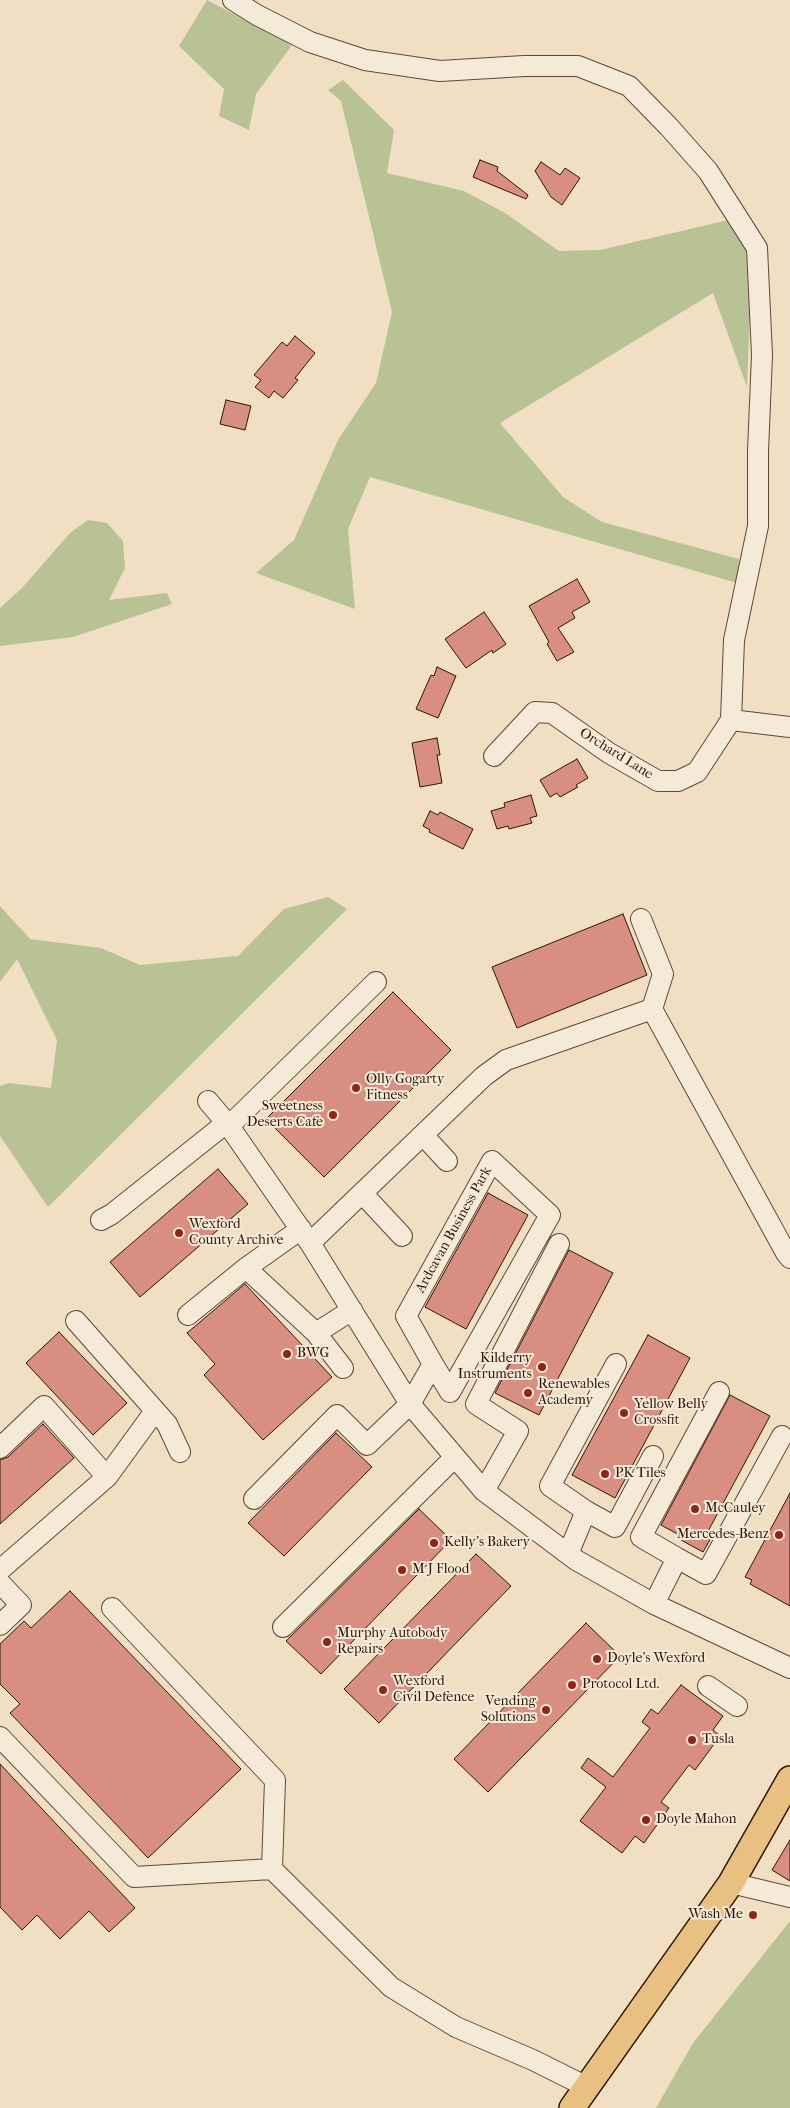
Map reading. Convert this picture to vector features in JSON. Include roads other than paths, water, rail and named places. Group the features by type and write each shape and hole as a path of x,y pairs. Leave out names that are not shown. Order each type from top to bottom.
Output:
{"main road":[{"path":"572,2108 731,1883 786,1795"}],"street":[{"path":"233,0 257,15 310,42 365,60 440,71 524,66 578,66 629,86 708,171 757,248 762,354 758,451 758,526 734,640 731,720 790,727"},
{"name":"Orchard Lane","path":"494,756 536,712 552,713 609,753 658,780 678,781 697,772 731,720"},
{"path":"641,919 663,974 652,1009 790,1258"},
{"path":"101,1220 139,1196 220,1128 229,1126 376,982"},
{"path":"188,1314 246,1268 306,1236 362,1193 484,1076 506,1060 652,1009"},
{"path":"208,1100 229,1126 306,1236 410,1404 484,1490 568,1554 654,1604 790,1668"},
{"path":"423,1135 447,1161"},
{"name":"Ardcavan Business Park","path":"492,1161 550,1215 450,1392 433,1364 406,1316 492,1161"},
{"path":"362,1193 402,1236"},
{"path":"484,1490 518,1431 476,1404 559,1244"},
{"path":"246,1268 316,1333 343,1368"},
{"path":"316,1333 352,1310"},
{"path":"76,1321 167,1424 180,1452"},
{"path":"254,1500 337,1415 367,1444 410,1404 433,1364"},
{"path":"616,1364 550,1486 586,1511 615,1527 654,1456"},
{"path":"719,1392 641,1537 706,1574 782,1436"},
{"path":"0,1448 44,1406 107,1477"},
{"path":"0,1570 107,1477 155,1411"},
{"path":"283,1627 455,1456"},
{"path":"568,1554 586,1511"},
{"path":"654,1604 677,1558"},
{"path":"0,1582 21,1605 0,1625"},
{"path":"112,1608 275,1780 272,1869 391,1987 456,2027 533,2060 587,2087"},
{"path":"708,1686 737,1706"},
{"path":"0,1737 134,1877 272,1869"},
{"path":"731,1883 790,1896"}],"place":[{"name":"Olly Gogarty Fitness","path":"356,1088"},
{"name":"Sweetness Deserts Cafe","path":"333,1115"},
{"name":"Wexford County Archive","path":"179,1233"},
{"name":"BWG","path":"287,1354"},
{"name":"Kilderry Instruments","path":"542,1367"},
{"name":"Renewables Academy","path":"528,1393"},
{"name":"Yellow Belly Crossfit","path":"624,1413"},
{"name":"PK Tiles","path":"605,1474"},
{"name":"McCauley","path":"695,1509"},
{"name":"Mercedes-Benz","path":"779,1535"},
{"name":"Kelly's Bakery","path":"434,1543"},
{"name":"M J Flood","path":"402,1570"},
{"name":"Murphy Autobody Repairs","path":"327,1642"},
{"name":"Doyle's Wexford","path":"597,1659"},
{"name":"Protocol Ltd.","path":"572,1685"},
{"name":"Wexford Civil Defence","path":"383,1690"},
{"name":"Vending Solutions","path":"546,1710"},
{"name":"Tusla","path":"692,1740"},
{"name":"Doyle Mahon","path":"646,1820"},
{"name":"Wash Me","path":"753,1915"}]}
